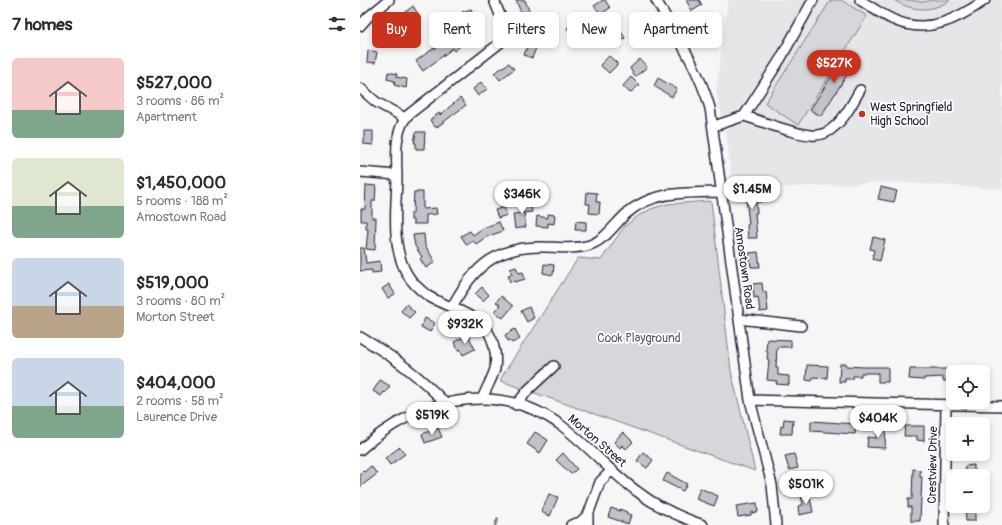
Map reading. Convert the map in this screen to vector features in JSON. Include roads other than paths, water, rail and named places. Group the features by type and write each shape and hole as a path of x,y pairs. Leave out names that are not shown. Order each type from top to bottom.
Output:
{"street":[{"path":"360,26 368,17 389,0"},
{"path":"482,399 494,369 496,355 492,338 486,328 477,320 422,291 408,275 402,263 398,249 396,232 397,138 400,125 414,109 500,43 504,36 504,30 494,0"},
{"name":"Amostown Road","path":"656,0 698,75 706,94 714,126 721,192 750,400 772,485 776,525"},
{"path":"744,116 781,58 813,0"},
{"path":"860,0 896,21 920,27 931,26 947,21 963,14 985,0"},
{"path":"360,88 376,102 405,118"},
{"path":"714,126 744,116 802,134 816,136 830,131 836,125 860,90"},
{"path":"360,172 397,175"},
{"path":"452,307 464,286 473,275 489,261 503,253 527,247 567,248 586,246 602,238 626,214 639,204 650,199 672,193 721,192"},
{"path":"739,319 801,326"},
{"path":"360,337 408,370 428,386 445,403"},
{"path":"516,405 528,390 554,366"},
{"name":"Morton Street","path":"360,450 375,437 403,419 425,409 462,400 482,399 500,401 536,412 561,426 577,437 626,483 645,497 673,512 703,525"},
{"path":"750,400 946,405"},
{"name":"Crestview Drive","path":"944,525 946,405"},
{"path":"990,406 1002,406"},
{"path":"588,525 588,515 600,482 612,470"},
{"path":"571,525 580,522 588,515"}],"waterway":[{"path":"495,525 498,519"}],"place":[{"name":"West Springfield High School","path":"862,114"}],"park label":[{"name":"Cook Playground","path":"639,338"}]}
